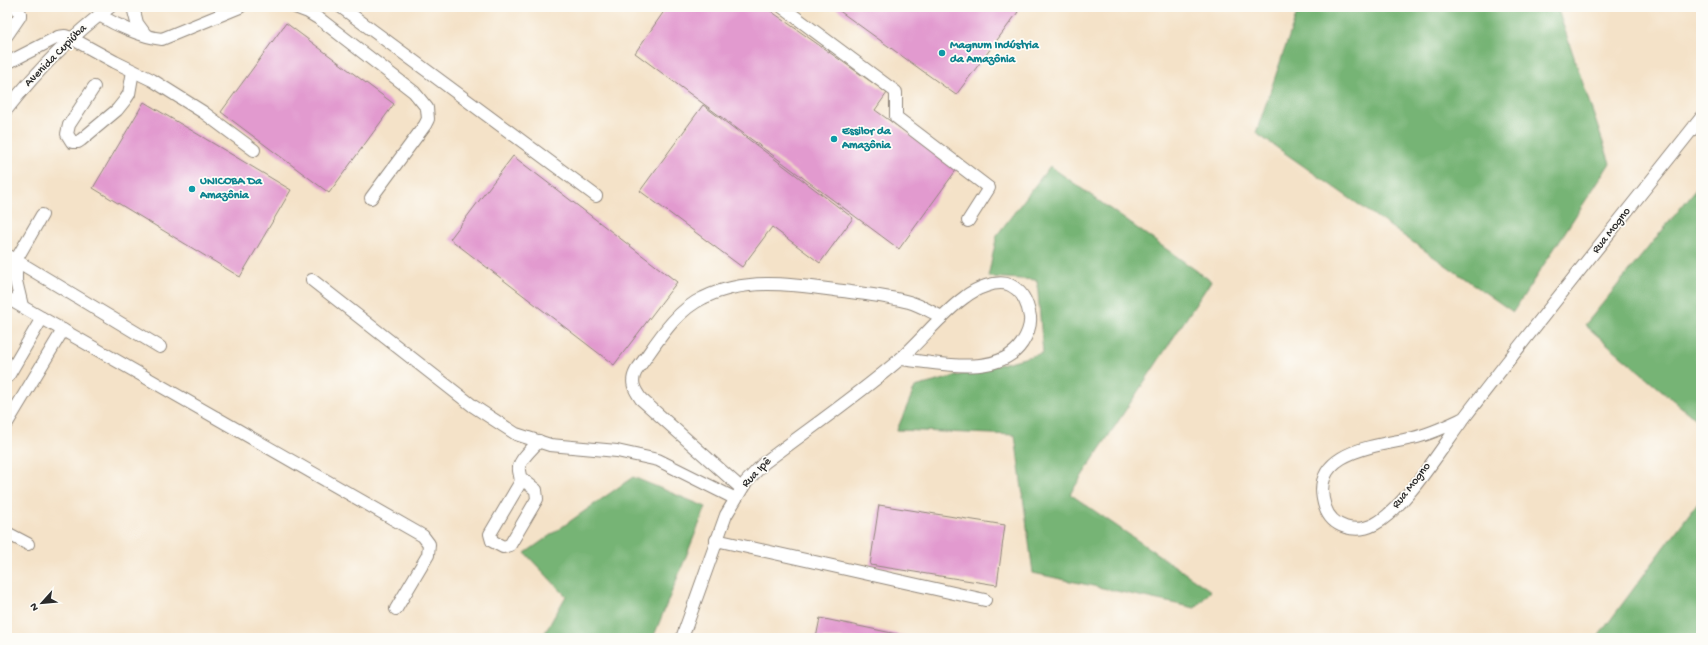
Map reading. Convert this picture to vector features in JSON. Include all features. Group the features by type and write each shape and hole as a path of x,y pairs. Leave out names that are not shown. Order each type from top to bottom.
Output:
{"street":[{"path":"7,35 19,19 20,13 16,7"},
{"name":"Avenida Cupiúba","path":"7,109 22,90 71,38 110,7"},
{"path":"133,7 137,23 145,34"},
{"path":"99,15 113,24 157,38 169,37 240,7"},
{"path":"295,7 308,12 321,20 414,92 427,108 428,119 425,125 371,198"},
{"path":"341,7 596,196"},
{"path":"782,7 896,92 896,117 989,188 968,221"},
{"path":"7,63 58,37 65,36 71,38 152,80 203,112 254,150"},
{"path":"94,87 69,126 67,134 72,142 78,142 81,140 118,110 129,94 133,71"},
{"name":"Rua Mogno","path":"1464,418 1440,430 1414,438 1372,445 1352,452 1337,461 1325,475 1322,491 1325,507 1332,521 1344,528 1359,530 1374,524 1392,512 1464,418 1701,118"},
{"path":"22,306 11,258 42,215"},
{"path":"11,258 160,347"},
{"path":"312,280 473,406 516,434 550,444 636,454 658,460 738,493"},
{"path":"738,493 641,398 633,384 633,378 636,372 672,323 686,309 702,298 724,290 754,284 794,285 879,296 910,302 942,317"},
{"name":"Rua Ipê","path":"682,638 716,540 738,493 764,463 900,359 965,296 993,284 1009,284 1021,292 1028,306 1030,322 1027,336 1020,346 1006,357 989,364 961,366 900,359"},
{"path":"7,298 423,536 429,544 428,555 396,609"},
{"path":"7,378 42,318"},
{"path":"7,423 62,330"},
{"path":"521,478 490,534 492,541 503,547 510,545 537,499 536,490 521,478 519,469 520,464 538,441"},
{"path":"7,534 28,544"},
{"path":"716,540 985,600"}],"green space":[{"path":"1299,7 1557,7 1610,163 1513,312 1256,133"},
{"path":"1050,166 1211,281 1070,494 1211,591 1195,608 1033,573 1015,435 897,430 915,387 1043,353 1037,280 988,277 997,235"},
{"path":"1701,183 1701,424 1585,325"},
{"path":"633,477 706,507 653,638 542,638 566,596 525,553"},
{"path":"1701,498 1701,638 1597,638"}],"building":[{"name":"Essilor da Amazônia","path":"667,7 765,7 887,93 875,110 957,169 899,249 635,53"},
{"name":"Magnum Indústria da Amazônia","path":"834,7 1012,7 1018,12 956,95"},
{"path":"286,23 394,104 329,193 221,112"},
{"name":"UNICOBA Da Amazônia","path":"144,102 291,190 240,277 93,188"},
{"path":"703,105 853,218 820,263 772,227 742,267 640,191"},
{"path":"513,156 677,282 614,365 450,239"},
{"path":"879,505 1005,525 997,585 870,565"},
{"path":"820,618 911,637 911,638 816,638"}],"place":[{"name":"Magnum Indústria da Amazônia","path":"942,53"},
{"name":"Essilor da Amazônia","path":"834,139"},
{"name":"UNICOBA Da Amazônia","path":"192,189"}]}
